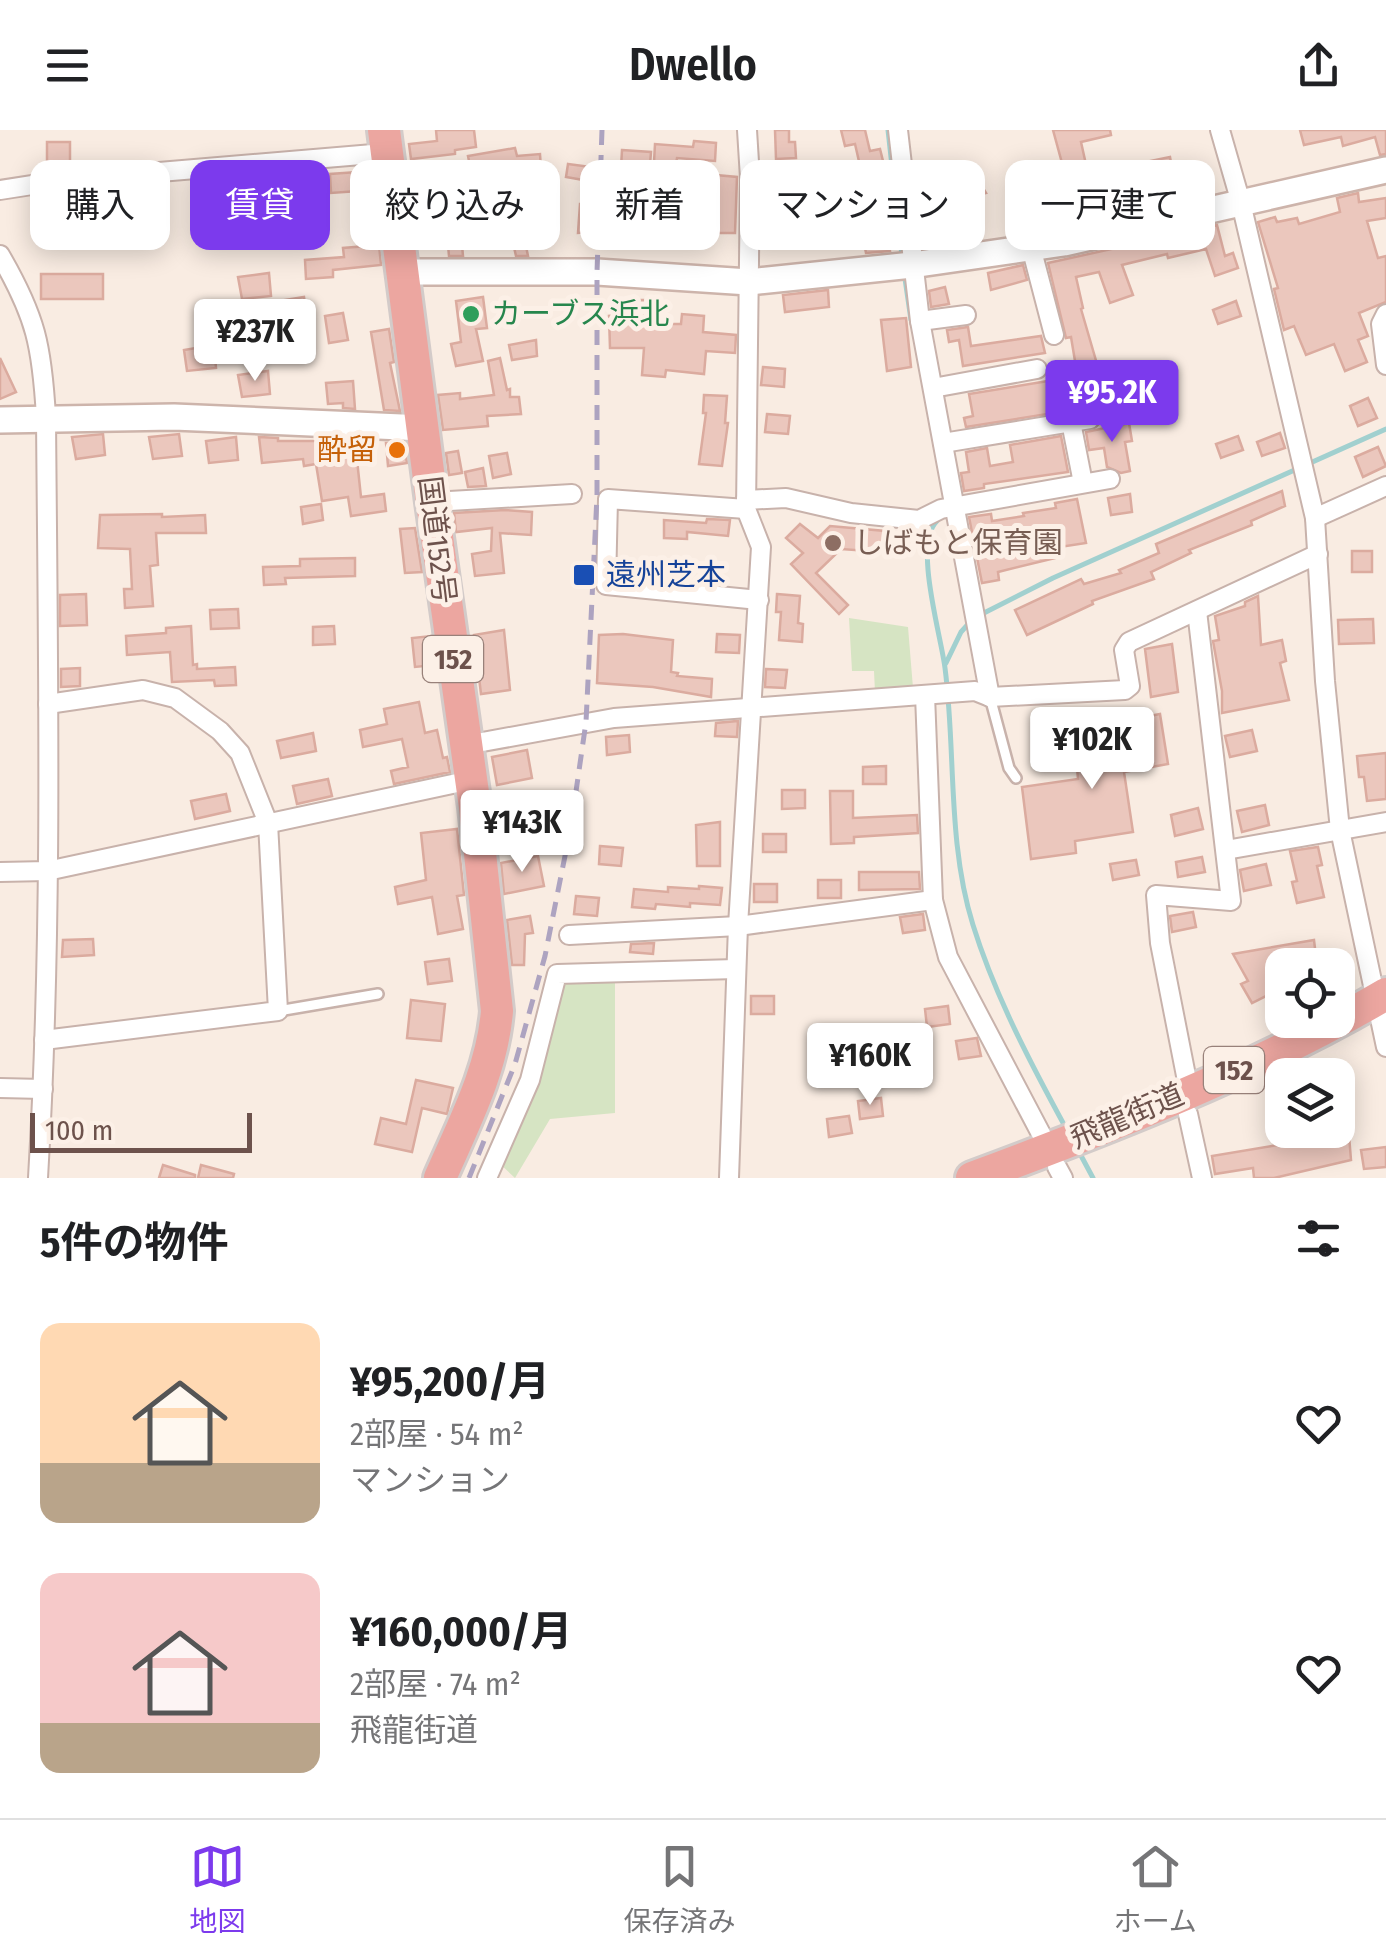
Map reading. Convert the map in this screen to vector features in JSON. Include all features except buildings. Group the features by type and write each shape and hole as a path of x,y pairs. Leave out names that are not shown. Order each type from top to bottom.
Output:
{"highway":[{"name":"国道152号","path":"385,141 498,1011 485,1076 440,1178"},
{"name":"飛龍街道","path":"972,1178 1063,1158 1383,1017"}],"street":[{"path":"730,1178 738,926 761,547 746,505 747,130"},
{"path":"898,130 905,266 920,321 930,397 943,443 949,503 979,628 990,697"},
{"path":"1220,130 1316,518 1325,681 1340,830 1383,1017"},
{"path":"0,190 385,141"},
{"path":"1215,209 1386,170"},
{"path":"404,272 597,272 749,282 1017,250"},
{"path":"1032,250 1054,335"},
{"path":"0,255 25,301 38,338 46,417 47,871 38,1178"},
{"path":"1386,314 1381,324 1386,365"},
{"path":"920,321 966,315"},
{"path":"930,397 1037,369"},
{"path":"0,420 174,417 424,428"},
{"path":"943,443 1090,419"},
{"path":"1070,422 1083,483"},
{"path":"759,600 606,586 608,499 746,505 786,498 851,513 919,520 949,503 1110,479"},
{"path":"1316,518 1386,486"},
{"path":"432,502 572,494"},
{"path":"466,745 614,718 975,691 990,697 1128,689 1126,645 1318,554"},
{"path":"1198,611 1231,901 1156,895 1160,943 1202,1178"},
{"path":"44,1040 278,1011 268,823 240,753 220,731 174,698 143,690 48,704"},
{"path":"928,694 933,900 948,958 1063,1158"},
{"path":"0,872 47,871 471,780"},
{"path":"1226,850 1386,822"},
{"path":"569,935 738,926 933,900"},
{"path":"487,1178 530,1080 557,974 736,969"},
{"path":"0,1088 43,1089"}],"lane":[{"path":"990,697 1009,768 1016,778"},
{"path":"278,1011 378,994"}],"green space":[{"path":"849,618 908,627 913,688 875,692 874,671 852,671"},
{"path":"615,974 615,1113 550,1119 515,1178 498,1162 560,976"}],"waterway":[{"path":"888,130 902,256"},
{"path":"904,272 911,320"},
{"path":"980,615 1053,578 1386,429"},
{"path":"937,521 930,533 928,569 945,668 956,829 965,894 1003,1004 1068,1132"},
{"path":"946,663 971,621"},
{"path":"1078,1150 1093,1178"}],"railway":[{"path":"469,1178 515,1064 545,956 571,826 586,722 597,496 597,272 602,130"}],"place":[{"name":"カーブス浜北","path":"471,314"},
{"name":"酔留","path":"397,450"},
{"name":"しばもと保育園","path":"833,543"},
{"name":"遠州芝本","path":"584,575"}]}
